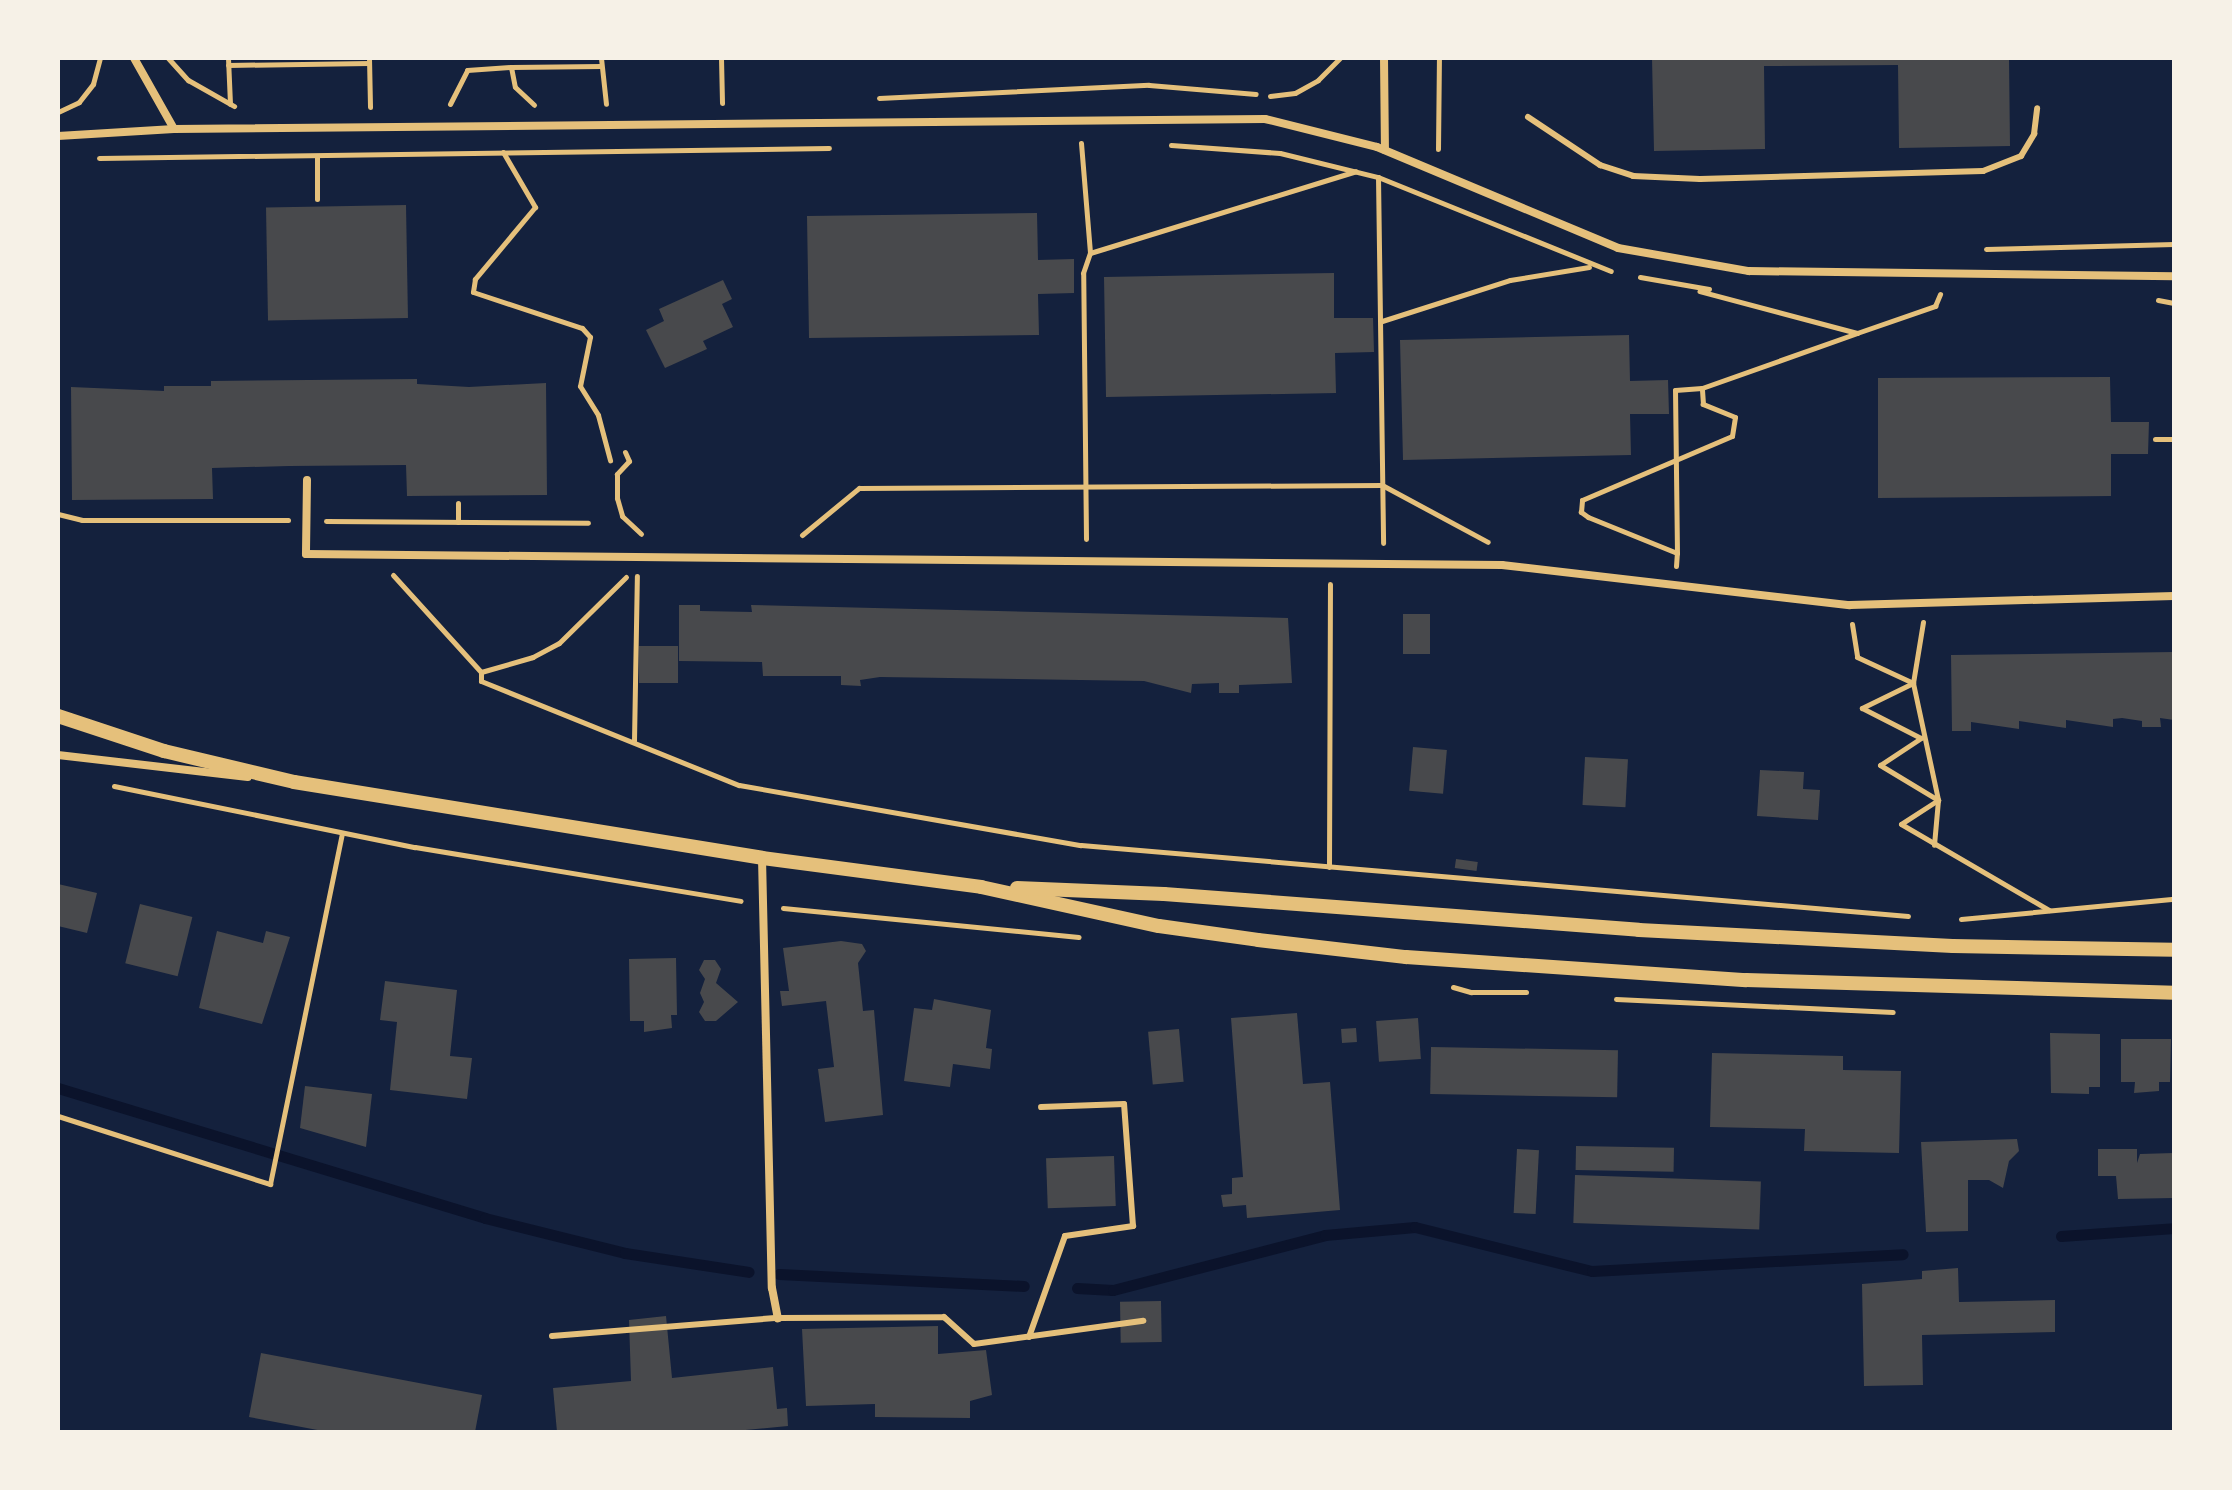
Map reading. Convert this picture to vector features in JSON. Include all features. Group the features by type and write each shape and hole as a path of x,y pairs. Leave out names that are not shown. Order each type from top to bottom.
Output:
{"street":[{"path":"134,58 174,129"},
{"path":"1384,58 1385,150"},
{"path":"58,136 174,129 1265,119 1385,150 1618,248 1749,271 2174,276"},
{"path":"307,480 306,554 1542,568 1673,587 1850,605 2174,596"},
{"path":"58,716 164,751 294,782"},
{"path":"58,755 294,782 762,858 981,887 1159,926 1406,957 1757,981 2174,993"},
{"path":"762,858 772,1288 778,1318"},
{"path":"981,887 1164,894 1639,930 1953,946 2174,950"}],"lane":[{"path":"1528,117 1600,165 1633,176 1700,179 1983,171 2021,156 2034,134 2037,108"},
{"path":"1029,1337 1065,1236 1133,1226 1124,1104 1041,1107"},
{"path":"552,1336 778,1318 944,1317 974,1344 1143,1321"}],"path":[{"path":"58,112 79,102 93,84 100,58"},
{"path":"168,58 188,80 247,111"},
{"path":"601,58 606,105"},
{"path":"721,58 723,124"},
{"path":"864,98 1149,85 1276,96 1318,80 1340,58"},
{"path":"1438,172 1439,58"},
{"path":"230,104 228,61 369,60 370,112"},
{"path":"439,110 459,96 467,70 601,66"},
{"path":"511,67 522,96 536,107 550,107"},
{"path":"708,102 734,102"},
{"path":"592,106 620,105"},
{"path":"355,112 384,111"},
{"path":"1080,120 1090,253 1083,273 1086,534"},
{"path":"1065,145 1096,145"},
{"path":"1159,145 1280,153 1357,171 1378,177 1590,267 1617,273"},
{"path":"88,158 835,148"},
{"path":"503,152 535,207 475,279 473,292 582,328 590,337 580,386 598,415 610,460"},
{"path":"1438,154 1450,159"},
{"path":"317,157 317,199"},
{"path":"1090,253 1357,171"},
{"path":"1378,177 1383,543"},
{"path":"1973,249 2174,244"},
{"path":"1382,321 1510,280 1590,267"},
{"path":"1631,275 1757,295"},
{"path":"1671,283 1857,333"},
{"path":"1924,294 1956,294"},
{"path":"1673,587 1677,553 1675,390 1702,388 1935,306 1940,294"},
{"path":"2144,296 2174,303"},
{"path":"1677,553 1588,517 1579,507 1589,495 1732,436 1736,427 1735,417 1703,404 1702,388"},
{"path":"2155,439 2174,439"},
{"path":"625,452 629,461 617,474 619,508 631,528 651,538"},
{"path":"791,535 807,535 859,488 1085,483 1382,485 1489,543"},
{"path":"458,503 458,522"},
{"path":"58,514 82,520 588,523"},
{"path":"375,555 481,672 481,681 739,785 1081,845 1750,899 1914,916"},
{"path":"481,672 533,657 559,643 620,586 638,559"},
{"path":"634,741 638,559"},
{"path":"1329,867 1330,564"},
{"path":"1926,604 1913,683 1921,738 1938,800 1934,845"},
{"path":"1850,605 1857,657 1913,683"},
{"path":"1913,683 1862,708 1921,738"},
{"path":"1921,738 1880,765 1938,800"},
{"path":"1938,800 1901,824 2050,911"},
{"path":"61,1117 270,1184 342,833"},
{"path":"1953,920 2174,899"}],"building":[{"path":"1652,58 2009,58 2010,146 1899,148 1898,65 1764,66 1765,149 1654,151"},
{"path":"406,205 408,318 268,320 266,207"},
{"path":"1037,213 1038,260 1074,259 1074,293 1038,294 1039,335 809,338 807,216"},
{"path":"1334,273 1334,318 1373,318 1374,352 1335,353 1336,393 1106,397 1104,277"},
{"path":"723,280 732,299 722,304 733,327 703,341 707,349 665,368 646,330 664,321 659,309"},
{"path":"1629,335 1630,381 1668,380 1669,414 1630,414 1631,455 1403,460 1400,340"},
{"path":"2110,377 2111,422 2149,422 2148,454 2111,454 2111,496 1878,498 1878,378"},
{"path":"417,379 417,384 469,387 546,383 547,495 407,496 406,465 289,466 212,468 213,499 72,500 71,387 164,391 164,386 211,386 211,381"},
{"path":"679,605 700,605 700,611 752,612 751,605 1288,618 1292,683 1239,685 1239,693 1219,693 1219,683 1192,684 1191,693 1144,681 880,677 860,680 861,686 841,685 841,676 763,676 762,662 679,661"},
{"path":"1403,614 1430,614 1430,654 1403,654"},
{"path":"639,646 678,646 678,683 639,683"},
{"path":"2174,652 2174,720 2160,718 2161,727 2142,727 2142,721 2122,718 2113,719 2113,727 2066,720 2066,728 2019,721 2019,729 1971,722 1971,731 1952,731 1951,655"},
{"path":"1413,747 1447,750 1443,794 1409,791"},
{"path":"1585,757 1628,759 1625,807 1582,805"},
{"path":"1760,770 1804,772 1803,789 1820,790 1818,820 1757,816"},
{"path":"1456,859 1478,862 1477,871 1455,868"},
{"path":"58,884 97,893 87,933 58,926"},
{"path":"140,904 192,917 178,976 125,963"},
{"path":"217,931 263,943 266,931 290,937 262,1024 199,1008"},
{"path":"841,941 862,944 866,951 858,963 863,1011 874,1010 883,1115 825,1122 818,1069 834,1067 826,1001 782,1006 780,991 789,991 783,948"},
{"path":"676,958 677,1015 671,1015 672,1028 644,1032 644,1021 630,1021 629,959"},
{"path":"704,960 715,960 721,969 716,983 738,1002 716,1021 705,1021 699,1012 704,1002 700,993 705,979 699,970"},
{"path":"385,981 457,990 450,1056 472,1058 467,1099 390,1090 397,1022 380,1020"},
{"path":"934,999 991,1010 986,1048 992,1049 990,1069 953,1064 950,1087 904,1081 914,1008 932,1010"},
{"path":"1297,1013 1303,1084 1330,1082 1340,1210 1247,1218 1246,1205 1223,1207 1221,1195 1232,1194 1232,1178 1243,1177 1231,1018"},
{"path":"1418,1018 1421,1059 1379,1062 1376,1021"},
{"path":"1356,1028 1357,1042 1342,1043 1341,1029"},
{"path":"1179,1029 1184,1082 1153,1085 1148,1032"},
{"path":"2050,1033 2100,1034 2100,1087 2089,1087 2089,1094 2051,1093"},
{"path":"2121,1039 2171,1039 2170,1082 2159,1082 2159,1091 2134,1093 2135,1082 2121,1082"},
{"path":"1431,1047 1618,1050 1617,1097 1430,1094"},
{"path":"1712,1053 1843,1056 1843,1070 1901,1071 1899,1153 1804,1151 1805,1129 1710,1127"},
{"path":"305,1086 372,1094 366,1147 300,1128"},
{"path":"2017,1139 2019,1151 2009,1161 2003,1188 1989,1180 1968,1180 1968,1231 1926,1232 1921,1142"},
{"path":"1576,1146 1674,1148 1674,1172 1576,1170"},
{"path":"1517,1149 1539,1150 1536,1214 1514,1213"},
{"path":"2098,1149 2137,1149 2137,1163 2140,1154 2174,1153 2174,1198 2118,1199 2116,1176 2098,1176"},
{"path":"1114,1156 1116,1206 1048,1208 1046,1158"},
{"path":"1575,1175 1761,1181 1759,1229 1573,1223"},
{"path":"1958,1268 1959,1302 2055,1300 2055,1332 1922,1335 1923,1385 1864,1386 1862,1284 1922,1279 1922,1271"},
{"path":"1161,1301 1162,1342 1121,1343 1120,1302"},
{"path":"666,1316 672,1378 773,1367 777,1409 787,1408 788,1426 724,1432 557,1432 553,1388 631,1381 629,1320"},
{"path":"938,1326 938,1354 986,1350 992,1395 970,1401 970,1418 875,1417 875,1404 806,1406 802,1329"},
{"path":"261,1353 482,1395 475,1432 328,1432 249,1417"}],"waterway":[{"path":"58,1088 485,1218 625,1253 749,1272"},
{"path":"1077,1288 1113,1290 1325,1235 1415,1227 1592,1271 1903,1254"},
{"path":"2061,1236 2174,1228"},
{"path":"779,1274 1024,1286"}]}
